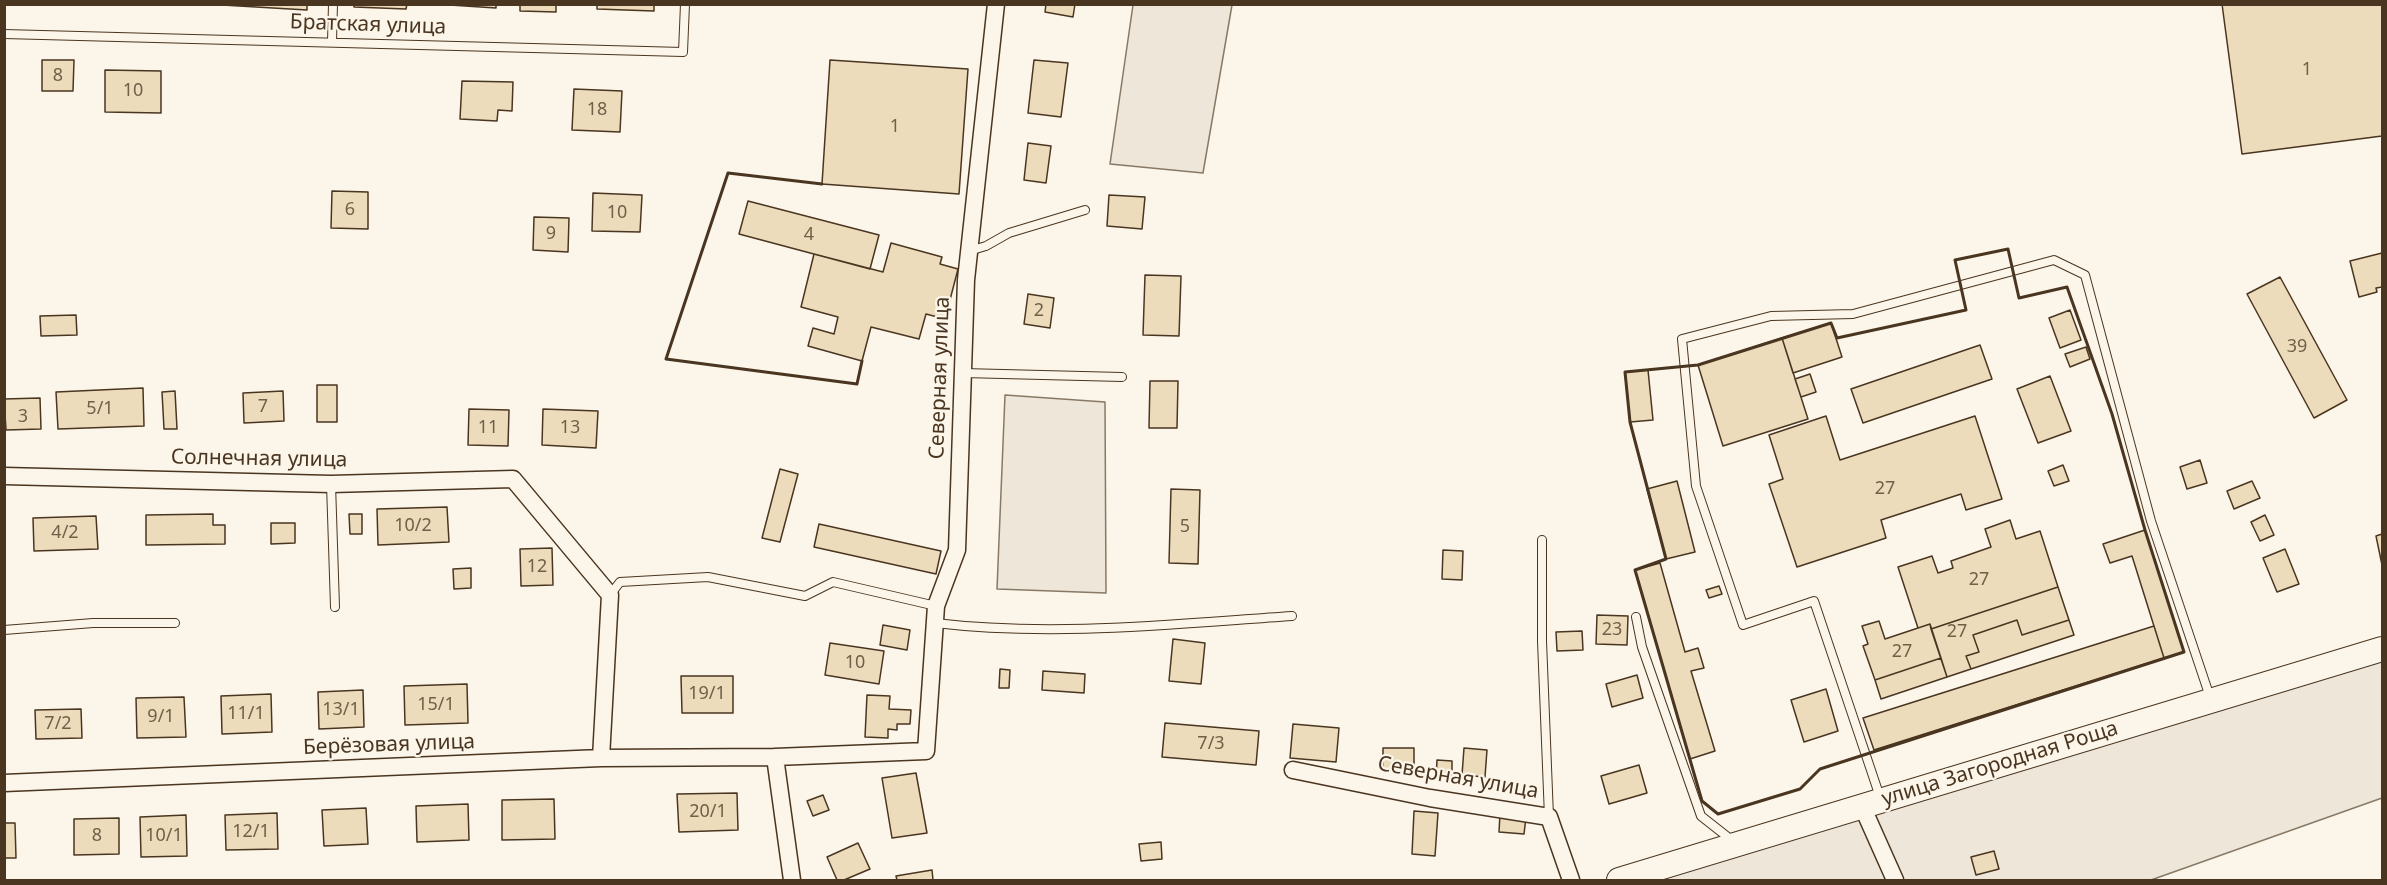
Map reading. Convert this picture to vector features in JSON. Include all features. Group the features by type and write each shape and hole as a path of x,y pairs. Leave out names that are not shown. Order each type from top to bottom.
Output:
{"street":[{"name":"Северная улица","path":"926,751 936,606 957,550 969,251 996,4"},
{"name":"Солнечная улица","path":"4,476 331,484 513,478 610,595"},
{"path":"601,758 610,595"},
{"name":"улица Загородная Роща","path":"1619,880 2382,650"},
{"name":"Берёзовая улица","path":"4,783 601,758 775,757 926,751"},
{"path":"775,757 792,880"},
{"name":"Северная улица","path":"1293,770 1430,798 1549,817 1571,880"},
{"path":"1872,803 1895,880"}],"lane":[{"path":"332,42 333,4"},
{"name":"Братская улица","path":"4,34 683,52 685,4"},
{"path":"969,251 986,246 1009,233 1084,210"},
{"path":"1872,803 1814,601 1743,625 1696,486 1682,339 1771,316 1853,314 2054,260 2085,275 2151,521 2211,701"},
{"path":"963,372 1122,377"},
{"path":"331,484 335,607"},
{"path":"1542,540 1542,641 1549,817"},
{"path":"610,595 620,582 708,577 805,596 832,582 936,606"},
{"path":"935,623 988,629 1107,628 1292,616"},
{"path":"1636,616 1642,647 1701,816 1737,844"},
{"path":"4,630 93,623 175,623"}],"shaded area":[{"path":"1133,5 1232,5 1203,173 1110,164"},
{"path":"1005,395 1105,402 1106,593 997,589"},
{"path":"2382,649 2382,798 2151,880 1624,880"}],"building":[{"path":"205,4 307,4 307,10"},
{"path":"354,4 407,4 406,9 354,7"},
{"path":"434,4 496,4 496,8"},
{"path":"520,4 556,4 556,12 520,11"},
{"path":"597,4 654,4 654,11 597,9"},
{"path":"1046,4 1075,4 1073,17 1045,12"},
{"path":"2222,4 2382,4 2382,136 2242,154"},
{"path":"42,60 74,60 73,91 42,91"},
{"path":"830,60 968,69 959,194 822,184"},
{"path":"1034,60 1068,63 1061,117 1028,113"},
{"path":"105,70 161,71 161,113 105,112"},
{"path":"462,81 513,82 512,111 498,110 497,121 460,119"},
{"path":"574,89 622,91 620,132 572,130"},
{"path":"1028,143 1051,146 1046,183 1024,180"},
{"path":"332,191 368,192 368,229 331,228"},
{"path":"593,193 642,195 640,232 592,231"},
{"path":"1109,195 1145,197 1142,229 1107,226"},
{"path":"748,201 879,235 870,269 739,234"},
{"path":"534,217 569,218 568,252 533,250"},
{"path":"891,243 942,257 940,264 958,269 945,319 926,314 919,339 871,327 862,361 808,346 813,328 834,334 838,317 801,307 814,254 883,272"},
{"path":"2382,253 2382,287 2376,288 2377,292 2359,297 2350,261"},
{"path":"1145,275 1181,276 1179,336 1143,335"},
{"path":"2280,277 2347,400 2314,418 2247,294"},
{"path":"1028,294 1054,298 1050,328 1024,324"},
{"path":"2070,310 2081,340 2060,348 2049,318"},
{"path":"76,315 77,335 41,336 40,316"},
{"path":"1831,323 1842,357 1793,373 1782,338"},
{"path":"1782,338 1808,419 1723,446 1698,365"},
{"path":"1980,345 1992,379 1863,423 1851,389"},
{"path":"2086,347 2090,359 2070,367 2065,354"},
{"path":"1648,370 1653,420 1630,422 1625,372"},
{"path":"1810,374 1816,392 1801,397 1795,379"},
{"path":"2050,376 2071,431 2038,443 2017,389"},
{"path":"1150,381 1178,381 1177,428 1149,428"},
{"path":"317,385 337,385 337,422 317,422"},
{"path":"143,388 144,426 58,429 56,392"},
{"path":"175,391 177,429 164,429 162,392"},
{"path":"283,391 284,421 244,423 243,393"},
{"path":"40,398 41,429 6,430 4,399"},
{"path":"469,409 509,410 508,446 468,445"},
{"path":"543,409 598,411 596,448 542,445"},
{"path":"1826,416 1840,460 1975,416 2002,499 1966,510 1961,494 1881,520 1886,538 1797,567 1769,484 1783,479 1769,435"},
{"path":"2200,460 2207,483 2187,489 2180,467"},
{"path":"2063,465 2069,481 2054,486 2048,471"},
{"path":"780,469 798,474 780,542 762,538"},
{"path":"1677,481 1695,552 1666,559 1647,489"},
{"path":"2252,481 2260,498 2234,509 2227,491"},
{"path":"1171,489 1200,490 1198,564 1169,563"},
{"path":"447,507 449,542 378,545 377,509"},
{"path":"213,514 213,525 225,525 225,544 146,545 146,515"},
{"path":"349,514 362,514 362,534 350,534"},
{"path":"2265,515 2274,535 2260,541 2251,522"},
{"path":"96,516 98,549 34,551 33,518"},
{"path":"2010,520 2016,539 2040,531 2058,587 1931,629 1930,624 1918,628 1898,567 1932,556 1938,573 1953,568 1951,561 1991,547 1985,529"},
{"path":"271,523 295,523 295,543 271,544"},
{"path":"819,524 941,551 936,574 814,547"},
{"path":"2145,530 2184,652 2164,658 2132,556 2110,563 2103,544"},
{"path":"2382,534 2382,565 2376,536"},
{"path":"552,548 553,585 521,586 520,549"},
{"path":"2285,549 2299,584 2277,592 2263,558"},
{"path":"1443,550 1463,551 1462,580 1442,579"},
{"path":"1660,563 1685,652 1698,648 1704,668 1691,671 1715,751 1690,759 1635,570"},
{"path":"471,568 471,588 454,589 453,569"},
{"path":"1719,586 1722,594 1709,598 1706,590"},
{"path":"2058,587 2069,620 2022,635 2017,620 1973,635 1979,652 1966,656 1971,669 1947,677 1931,629"},
{"path":"1597,615 1628,616 1627,645 1596,644"},
{"path":"2017,620 2022,635 2069,620 2074,635 1971,669 1966,656 1979,652 1973,635"},
{"path":"1879,621 1885,639 1930,624 1941,658 1875,680 1863,646 1868,644 1862,626"},
{"path":"883,625 910,630 907,650 880,645"},
{"path":"2154,626 2164,658 1874,750 1863,718"},
{"path":"1582,631 1583,650 1557,651 1556,632"},
{"path":"1173,639 1205,643 1201,684 1169,681"},
{"path":"830,643 884,651 879,684 825,675"},
{"path":"1941,658 1947,677 1881,699 1875,680"},
{"path":"1000,669 1010,670 1009,688 999,688"},
{"path":"1043,671 1085,674 1084,693 1042,690"},
{"path":"1637,675 1643,698 1612,707 1606,684"},
{"path":"681,676 733,676 733,713 682,713"},
{"path":"467,684 468,723 405,725 404,686"},
{"path":"1826,689 1838,731 1804,742 1791,700"},
{"path":"363,690 364,727 319,729 318,692"},
{"path":"271,694 272,732 222,734 221,696"},
{"path":"867,695 890,696 889,709 911,710 910,724 897,724 897,730 888,729 888,738 865,737"},
{"path":"184,697 186,737 137,738 136,698"},
{"path":"81,709 82,738 36,739 35,710"},
{"path":"1165,723 1259,731 1256,765 1162,757"},
{"path":"1293,724 1339,728 1336,762 1290,758"},
{"path":"1383,748 1414,748 1414,771 1383,771"},
{"path":"1464,748 1487,750 1485,777 1462,775"},
{"path":"1437,760 1452,761 1452,778 1436,778"},
{"path":"1639,765 1647,793 1609,804 1601,776"},
{"path":"916,773 927,833 892,838 882,778"},
{"path":"737,793 738,830 679,832 677,794"},
{"path":"823,795 829,810 813,816 807,801"},
{"path":"554,799 555,839 502,840 502,800"},
{"path":"468,804 469,840 417,842 416,806"},
{"path":"366,808 368,844 324,846 322,810"},
{"path":"1414,811 1438,813 1435,856 1412,854"},
{"path":"277,813 278,849 226,850 225,815"},
{"path":"1500,814 1526,817 1524,834 1499,832"},
{"path":"186,815 187,856 141,857 140,817"},
{"path":"119,818 119,854 74,855 74,819"},
{"path":"4,823 15,823 16,858 4,858"},
{"path":"1161,842 1162,859 1141,861 1139,844"},
{"path":"858,843 870,869 844,880 837,880 827,857"},
{"path":"1994,851 1999,869 1976,875 1971,857"},
{"path":"932,870 933,880 897,880 896,876"}],"wall":[{"path":"822,184 728,173 666,359 857,384 862,361"},
{"path":"2008,249 2019,298 2067,287 2112,414 2145,530 2184,652 1820,769 1800,789 1718,814 1702,801 1635,570 1666,559 1630,422 1625,372 1698,365 1831,323 1837,338 1966,310 1955,260 2008,249"}]}
